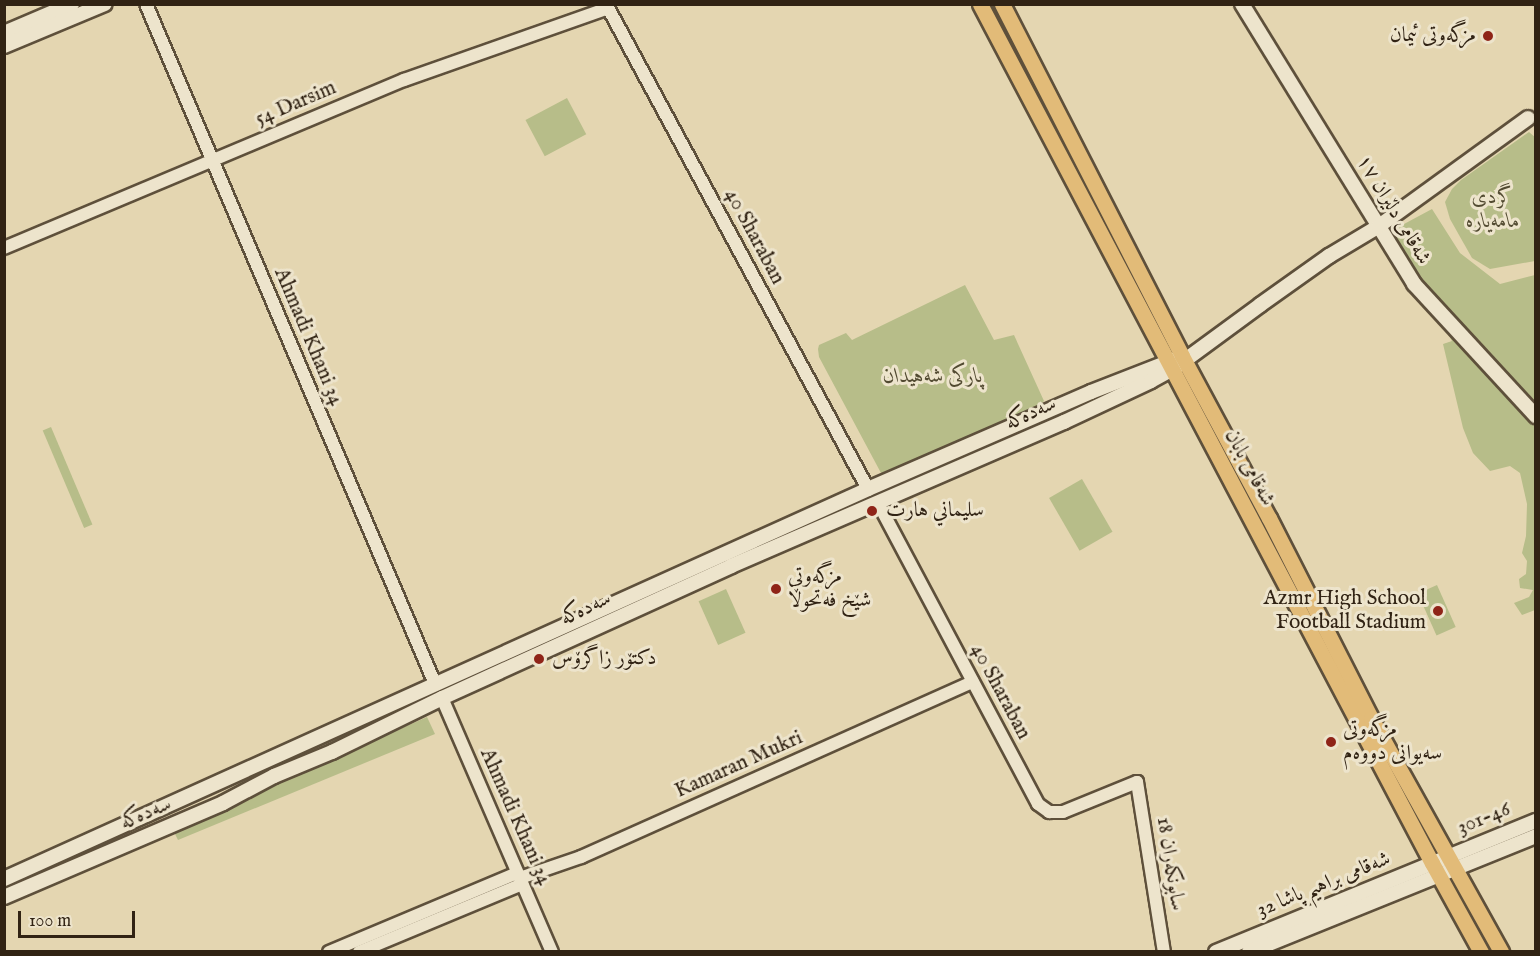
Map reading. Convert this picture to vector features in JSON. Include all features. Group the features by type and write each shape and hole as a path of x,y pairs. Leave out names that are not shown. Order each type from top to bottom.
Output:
{"main road":[{"path":"4,33 72,4"},
{"path":"4,46 105,4"},
{"name":"شەقامی بابان","path":"980,4 1032,105 1179,361 1435,869 1481,951"},
{"path":"1002,4 1050,96 1179,361 1269,518 1371,718 1501,951"},
{"name":"شەقامی دلێران ١٧","path":"1242,4 1420,292 1536,416"},
{"path":"1016,74 1027,76 1033,69 1033,64"},
{"path":"1032,105 1039,96 1050,96"},
{"path":"1179,361 1329,256 1379,226 1528,118"},
{"name":"سەدەکە","path":"631,604 999,451 1118,398 1179,361"},
{"name":"سەدەکە","path":"4,897 213,807 442,698 868,489 992,435 1179,361"},
{"path":"992,435 999,451"},
{"name":"سەدەکە","path":"4,879 435,684 612,613"},
{"path":"305,744 300,755 312,760"},
{"path":"274,758 282,759 286,764 280,774"},
{"name":"301-46","path":"1451,862 1536,821"},
{"name":"301-46","path":"1451,862 1536,836"},
{"path":"65,853 72,868"},
{"name":"شەقامی براهیم پاشا 32","path":"1249,951 1451,862"},
{"name":"شەقامی براهیم پاشا 32","path":"1216,951 1435,869"}],"street":[{"name":"Ahmadi Khani 34","path":"146,4 435,684"},
{"name":"54 Darsim","path":"4,248 211,159 404,80 607,6"},
{"name":"40 Sharaban","path":"607,6 868,489"},
{"name":"40 Sharaban","path":"878,503 1034,798 1043,809 1063,812 1137,782"},
{"name":"Kamaran Mukri","path":"329,951 371,940 520,878 581,857 972,682"},
{"name":"Ahmadi Khani 34","path":"442,698 552,951"},
{"name":"18 سابونکەران","path":"1137,782 1164,951"},
{"name":"Kamaran Mukri","path":"359,951 371,940"}],"green space":[{"path":"567,98 586,134 545,156 526,120"},
{"name":"گردی مامەیارە","path":"1529,132 1536,138 1535,261 1490,269 1472,258 1450,219 1445,202 1452,189 1461,180"},
{"path":"1432,209 1460,253 1500,284 1535,275 1535,610 1522,615 1514,603 1529,597 1533,590 1520,588 1519,579 1526,574 1527,561 1522,553 1526,536 1527,504 1520,473 1510,466 1490,471 1473,453 1463,428 1443,344 1452,341 1391,231"},
{"name":"پارکی شەهیدان","path":"965,285 994,340 1014,335 1044,401 1040,405 890,474 881,473 819,357 819,345 846,333 852,340"},
{"path":"51,427 92,525 84,528 43,431"},
{"path":"1082,479 1112,532 1080,551 1049,498"},
{"name":"Azmr High School Football Stadium","path":"1437,585 1456,627 1437,636 1418,594"},
{"path":"726,589 746,633 718,645 699,601"},
{"path":"427,717 435,734 178,840 173,830"}],"place":[{"name":"مزگەوتی ئیمان","path":"1488,36"},
{"name":"سليماني هارت","path":"872,511"},
{"name":"مزگەوتی شێخ فەتحوڵا","path":"776,589"},
{"name":"Azmr High School Football Stadium","path":"1438,611"},
{"name":"دکتۆر زاگرۆس","path":"539,659"},
{"name":"مزگەوتی سەیوانی دووەم","path":"1331,742"}]}
